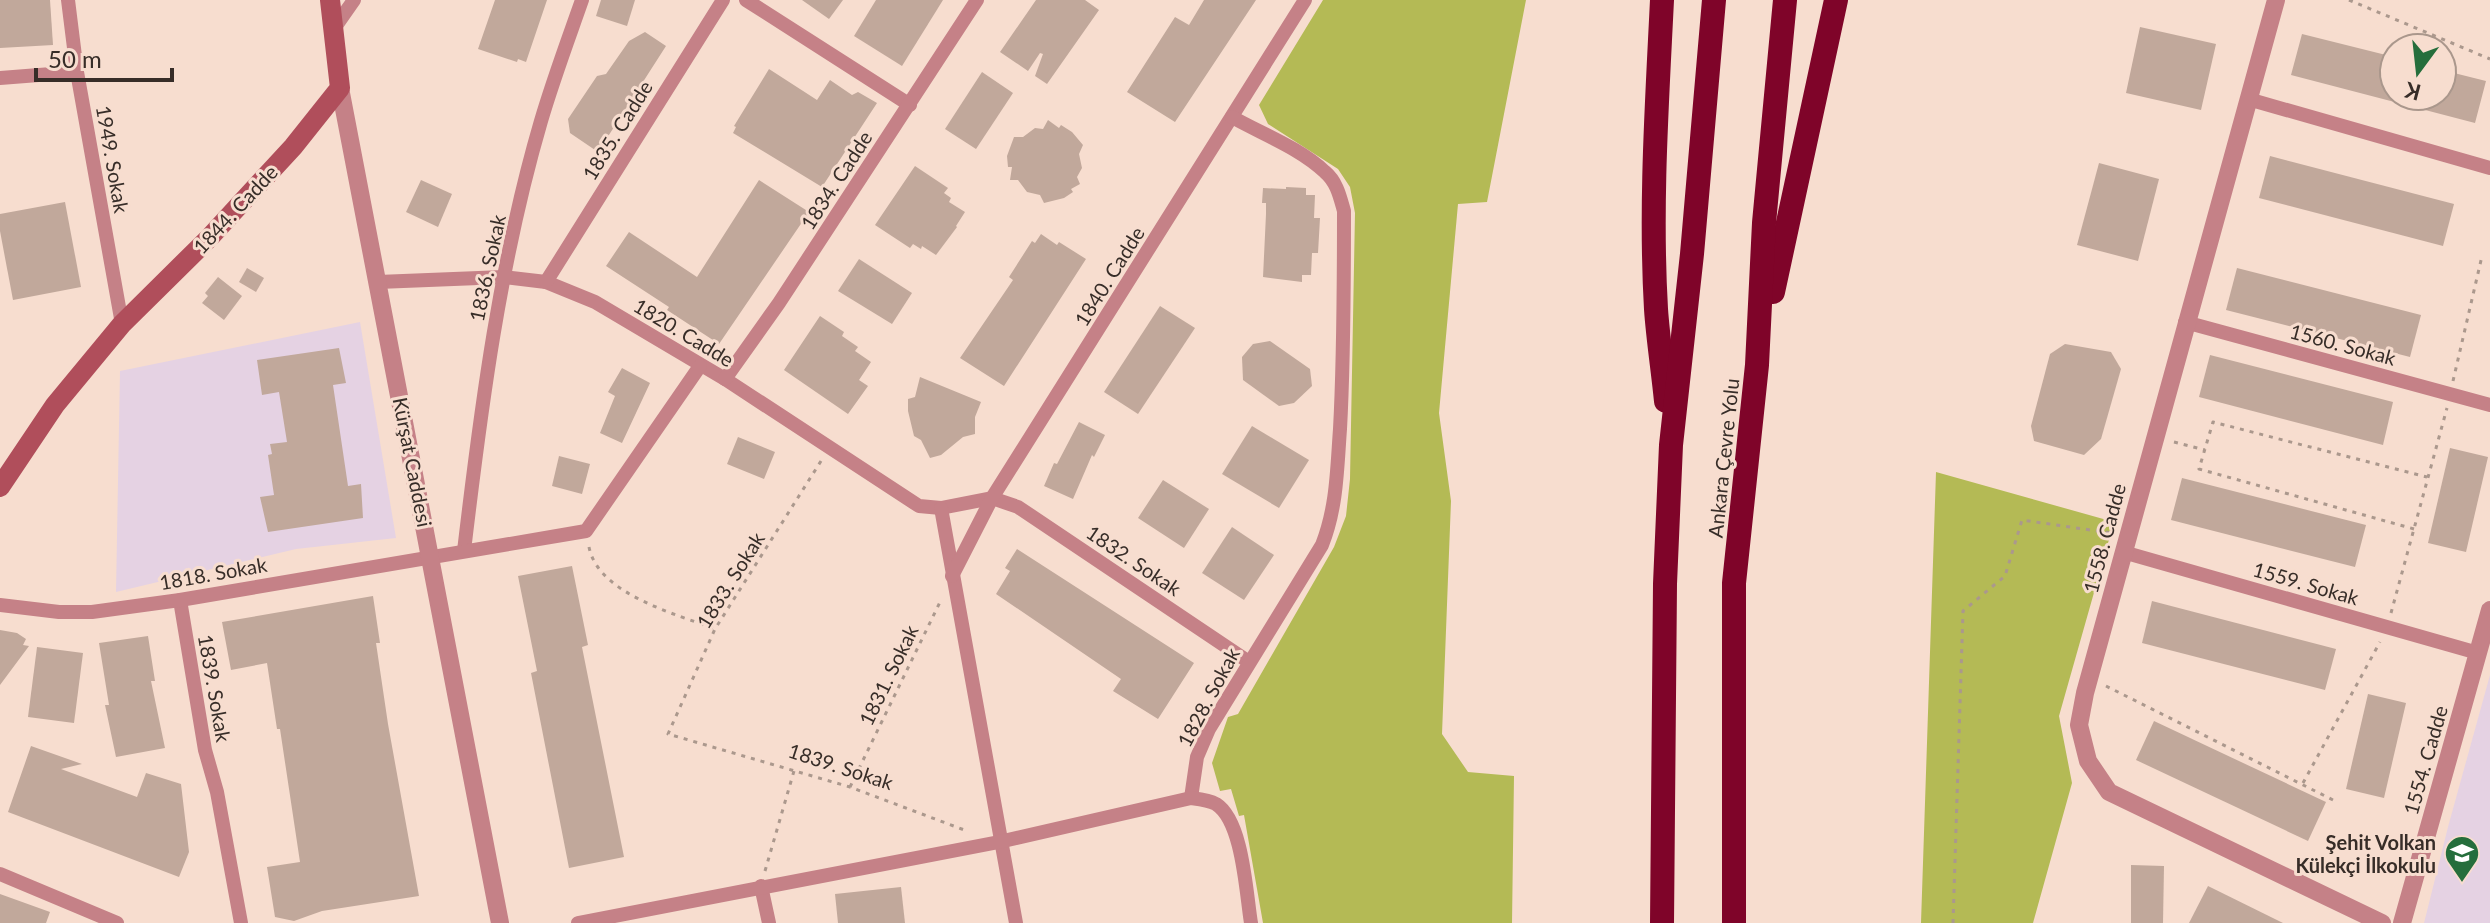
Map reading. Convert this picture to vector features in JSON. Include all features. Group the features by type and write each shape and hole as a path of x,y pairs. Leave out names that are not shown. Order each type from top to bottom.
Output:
{"highway":[{"path":"1662,0 1654,163 1654,235 1656,310 1671,445"},
{"path":"1662,923 1665,584 1671,445 1692,254 1714,0"},
{"name":"Ankara Çevre Yolu","path":"1734,923 1734,583 1757,365 1764,223 1785,0"},
{"path":"1757,365 1836,0"}],"main road":[{"name":"Kürşat Caddesi","path":"330,0 340,88"},
{"name":"1844. Cadde","path":"0,487 55,405 122,324 210,237 293,147 340,88"}],"street":[{"name":"1949. Sokak","path":"68,0 77,72 122,324"},
{"path":"333,30 354,0"},
{"name":"1836. Sokak","path":"464,551 479,426 504,277 541,122 582,0"},
{"name":"1835. Cadde","path":"546,282 723,0"},
{"path":"746,0 910,105"},
{"name":"1834. Cadde","path":"725,379 977,0"},
{"name":"1840. Cadde","path":"952,576 992,498 1305,0"},
{"name":"1558. Cadde","path":"2276,0 2154,436 2079,725 2088,761 2109,792 2382,923"},
{"path":"0,78 77,72"},
{"name":"Kürşat Caddesi","path":"340,88 500,923"},
{"path":"2248,99 2490,168"},
{"name":"1828. Sokak","path":"1191,798 1197,757 1209,729 1322,545 1331,522 1335,499 1343,366 1344,211 1338,190 1327,173 1232,117"},
{"name":"1820. Cadde","path":"378,282 504,277 546,282 595,302 725,379 919,506 941,508 992,498"},
{"name":"1560. Sokak","path":"2185,322 2490,405"},
{"path":"431,556 586,531 700,366"},
{"name":"1832. Sokak","path":"992,498 1018,507 1038,519 1249,662"},
{"path":"941,508 1016,923"},
{"name":"1559. Sokak","path":"2125,544 2478,653"},
{"name":"1818. Sokak","path":"0,605 59,612 92,612 180,600 431,556"},
{"name":"1839. Sokak","path":"180,600 205,750 217,792 241,923"},
{"name":"1554. Cadde","path":"2402,923 2490,610"},
{"path":"578,923 999,842 1191,798 1214,802 1227,814 1235,830 1251,923"},
{"path":"0,874 117,923"},
{"path":"761,886 769,923"}],"path":[{"path":"2349,0 2490,59"},
{"path":"2303,783 2387,627 2450,394 2482,256"},
{"path":"2414,529 2199,469 2213,422 2428,477"},
{"path":"2154,436 2205,450"},
{"name":"1833. Sokak","path":"668,734 715,629 830,448"},
{"path":"1953,923 1963,611 2005,576 2022,520 2125,544"},
{"path":"586,531 590,556 607,580 645,602 715,629"},
{"name":"1831. Sokak","path":"850,787 952,576"},
{"path":"2089,678 2335,801"},
{"name":"1839. Sokak","path":"668,734 850,787 999,842"},
{"path":"761,886 794,771"}],"shaded area":[{"path":"360,322 396,538 296,549 116,592 120,371"},
{"path":"2490,675 2490,923 2424,923 2448,827"}],"green space":[{"path":"1323,0 1526,0 1487,202 1458,204 1439,413 1451,501 1442,734 1468,772 1514,776 1512,923 1263,923 1244,815 1239,816 1231,789 1220,791 1212,763 1228,717 1238,714 1334,547 1346,516 1350,479 1355,213 1350,187 1338,169 1268,124 1259,105"},
{"path":"1936,472 2114,522 2059,716 2072,783 2033,923 1921,923"}],"building":[{"path":"0,0 50,0 53,45 0,48"},
{"path":"495,0 547,0 526,62 478,49"},
{"path":"601,0 635,0 627,26 596,16"},
{"path":"802,0 843,0 829,19"},
{"path":"876,0 943,0 902,66 854,36"},
{"path":"1036,0 1085,0 1099,10 1047,84 1035,76 1043,54 1040,53 1028,71 1000,52"},
{"path":"1204,0 1256,0 1175,122 1127,92 1175,17 1189,25"},
{"path":"2140,27 2216,44 2201,110 2126,93"},
{"path":"645,32 666,46 598,152 570,133 568,119 597,76 606,74 629,41"},
{"path":"2302,34 2378,53 2378,98 2291,75"},
{"path":"769,69 817,100 830,80 852,95 858,92 877,103 822,187 733,133 734,126"},
{"path":"982,72 1013,93 976,149 945,129"},
{"path":"2458,74 2486,81 2475,123 2433,112 2458,112"},
{"path":"1048,120 1072,132 1083,145 1079,154 1082,168 1077,177 1080,184 1071,189 1073,192 1064,198 1044,203 1040,195 1027,192 1018,180 1010,180 1012,167 1008,167 1007,156 1014,137 1023,137 1035,128 1043,129"},
{"path":"2270,156 2454,204 2443,246 2259,198"},
{"path":"2099,163 2159,179 2138,261 2077,245"},
{"path":"915,166 948,188 944,193 951,198 949,202 965,212 936,255 922,246 921,249 913,244 910,248 875,225"},
{"path":"421,180 452,194 438,227 406,212"},
{"path":"759,180 809,212 719,344 606,266 629,232 697,277"},
{"path":"1263,188 1306,188 1306,195 1315,195 1314,218 1320,218 1318,253 1312,253 1311,275 1302,275 1302,282 1263,277 1266,203 1262,203"},
{"path":"65,202 81,287 13,300 0,231 0,214"},
{"path":"1041,234 1086,259 1004,386 960,358 1013,280 1009,277 1032,241 1035,243"},
{"path":"859,259 912,293 892,324 838,291"},
{"path":"247,268 264,278 256,292 239,282"},
{"path":"2237,268 2421,315 2410,357 2226,310"},
{"path":"218,277 242,296 224,320 202,303 208,296 205,293"},
{"path":"1160,306 1195,328 1138,414 1104,392"},
{"path":"820,316 844,332 842,336 858,347 855,351 871,362 859,380 868,386 848,414 784,370"},
{"path":"1270,341 1310,369 1312,386 1294,403 1279,406 1243,380 1242,357 1253,344"},
{"path":"2065,344 2111,352 2121,369 2101,439 2084,455 2034,441 2031,426 2050,354"},
{"path":"339,348 346,383 333,385 348,486 361,484 363,518 268,532 260,497 274,495 268,455 272,454 270,444 287,442 279,392 262,395 257,360"},
{"path":"2210,355 2393,402 2383,445 2199,397"},
{"path":"622,368 650,383 622,443 600,433 615,396 608,392"},
{"path":"920,377 981,402 975,417 975,434 963,437 941,455 930,458 921,440 914,436 908,411 908,399 915,397"},
{"path":"1079,422 1105,435 1094,457 1092,455 1073,499 1044,486"},
{"path":"1252,426 1309,460 1279,508 1222,474"},
{"path":"738,437 775,452 764,479 727,464"},
{"path":"2450,448 2488,457 2466,552 2428,543"},
{"path":"559,456 590,464 582,494 552,486"},
{"path":"2182,478 2366,525 2355,567 2171,520"},
{"path":"1163,480 1209,509 1184,548 1138,518"},
{"path":"1232,527 1274,555 1244,600 1202,573"},
{"path":"1017,549 1194,663 1158,719 1113,691 1121,679 996,594 1010,571 1005,568"},
{"path":"572,566 588,645 582,647 624,857 569,868 531,673 537,671 518,576"},
{"path":"373,596 380,643 376,643 388,724 419,896 322,911 294,921 275,917 267,867 300,862 280,729 277,729 267,663 231,670 222,622"},
{"path":"2152,601 2336,649 2325,690 2142,643"},
{"path":"0,630 17,633 26,639 23,645 29,646 0,685"},
{"path":"148,636 155,681 151,681 165,748 116,757 105,705 109,705 99,643"},
{"path":"37,647 83,653 74,723 28,717"},
{"path":"2368,694 2406,703 2384,798 2346,789"},
{"path":"2154,721 2326,802 2308,841 2136,760"},
{"path":"31,746 82,764 61,769 137,797 146,773 181,784 189,852 179,877 8,812"},
{"path":"2131,865 2164,866 2163,923 2131,923"},
{"path":"2208,886 2283,923 2189,923"},
{"path":"901,887 905,923 838,923 835,894"},
{"path":"0,894 50,912 46,923 0,923"}],"place":[{"name":"Şehit Volkan Külekçi İlkokulu","path":"2462,884"}]}
